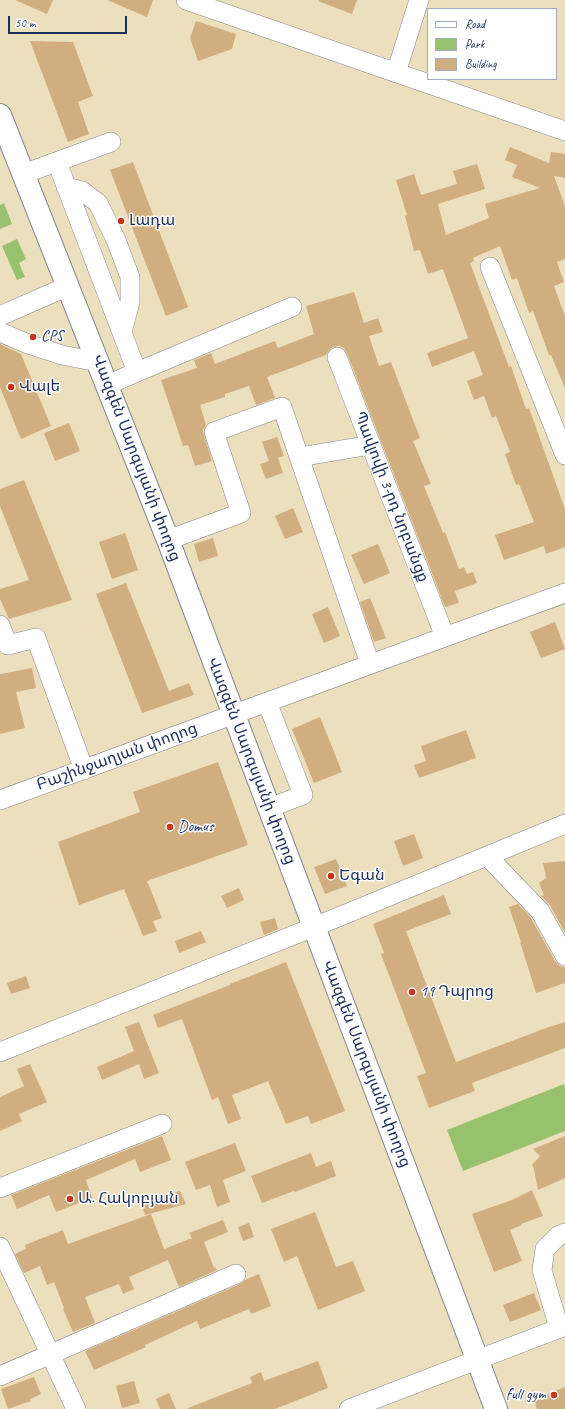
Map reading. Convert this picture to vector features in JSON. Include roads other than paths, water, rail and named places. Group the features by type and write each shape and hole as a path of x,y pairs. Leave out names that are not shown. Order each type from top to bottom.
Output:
{"highway":[{"name":"Վազգեն Սարգսյանի փողոց","path":"0,115 168,540 496,1409"}],"street":[{"path":"186,0 565,131"},
{"path":"396,73 419,0"},
{"path":"24,174 111,142"},
{"path":"57,162 137,372"},
{"path":"66,187 82,191 98,202 116,240 130,276 130,302 122,332"},
{"path":"490,267 565,455"},
{"path":"0,316 68,286"},
{"path":"107,384 292,307"},
{"path":"0,332 28,344 62,355 98,362"},
{"name":"Պավլովի 3-րդ նրբանցք","path":"337,357 444,636"},
{"path":"168,540 241,513 214,432 282,407 370,664"},
{"path":"299,456 371,445"},
{"name":"Բաշինջաղյան փողոց","path":"0,800 444,636 565,593"},
{"path":"0,625 8,645 36,638 84,770"},
{"path":"267,702 303,795 269,808"},
{"path":"0,1052 314,927 565,824"},
{"path":"487,856 540,911 565,956"},
{"path":"0,1188 162,1124"},
{"path":"349,1409 562,1327 542,1270 545,1249 558,1236 565,1233"},
{"path":"0,1247 76,1409"},
{"path":"0,1376 236,1274"}],"place":[{"name":"Լադա","path":"121,221"},
{"name":"CPS","path":"33,337"},
{"name":"Վալե","path":"11,387"},
{"name":"Domus","path":"170,827"},
{"name":"Եգան","path":"331,876"},
{"name":"19 Դպրոց","path":"412,992"},
{"name":"Ա. Հակոբյան","path":"70,1199"},
{"name":"full gym","path":"554,1395"}]}
